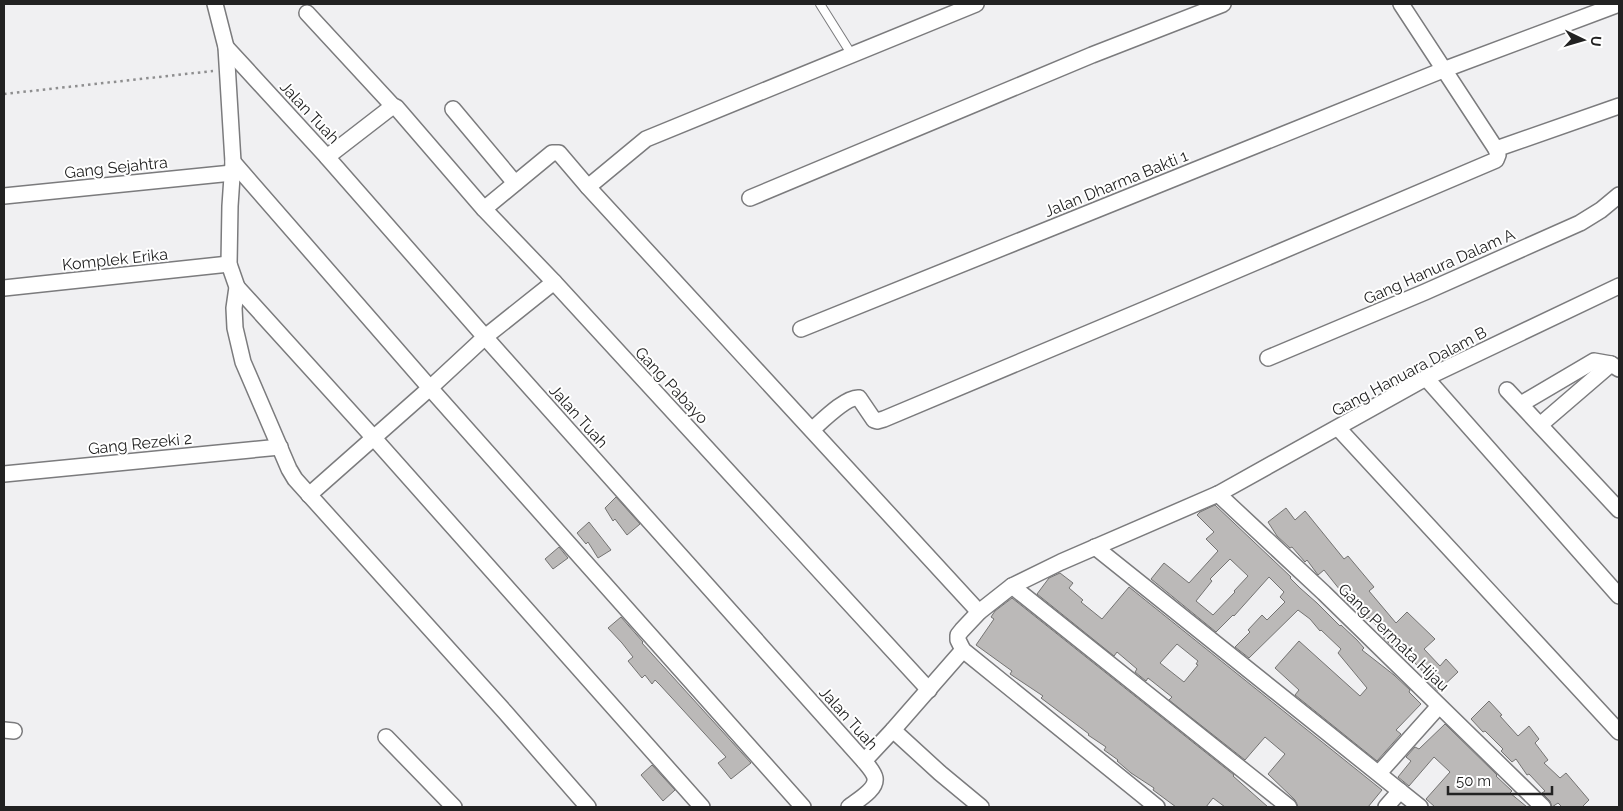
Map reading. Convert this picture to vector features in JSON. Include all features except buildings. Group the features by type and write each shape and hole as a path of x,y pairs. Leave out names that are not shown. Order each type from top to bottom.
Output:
{"street":[{"path":"215,4 226,47 233,167 229,264 237,287 374,437 702,807"},
{"path":"588,187 646,139 976,4"},
{"path":"750,198 959,110 1223,4"},
{"path":"813,429 855,397 859,398 874,420 884,419 1496,160 1498,155 1496,149 1400,4"},
{"name":"Jalan Dharma Bakti 1","path":"801,329 1444,70 1619,4"},
{"name":"Gang Pabayo","path":"307,13 391,107 396,107 484,209 554,282 929,690"},
{"name":"Jalan Tuah","path":"226,47 327,157 485,338 864,761 876,779 868,792 848,807"},
{"path":"1496,149 1619,106"},
{"path":"327,157 391,107"},
{"path":"453,109 515,183"},
{"path":"484,209 555,152 559,153 588,187 792,409 813,429 979,612"},
{"path":"233,167 803,807"},
{"name":"Gang Sejahtra","path":"4,196 233,167"},
{"name":"Gang Hanura Dalam A","path":"1268,358 1425,292 1580,223 1619,196"},
{"name":"Komplek Erika","path":"4,288 229,264"},
{"path":"310,495 485,338 554,282"},
{"name":"Gang Hanuara Dalam B","path":"864,761 929,690 960,645 958,635 962,630 979,612 1012,586 1095,547 1218,494 1426,378 1619,286"},
{"path":"237,287 234,308 235,328 243,362 295,479 588,807"},
{"path":"1521,404 1594,361 1615,366"},
{"path":"1540,425 1615,366"},
{"path":"1426,378 1619,596"},
{"path":"1506,390 1619,510"},
{"path":"1338,428 1619,732"},
{"name":"Gang Rezeki 2","path":"4,474 280,447"},
{"name":"Gang Permata Hijau","path":"1218,494 1324,593 1543,807"},
{"path":"1095,547 1420,807"},
{"path":"1012,586 1290,807"},
{"path":"960,645 1157,807"},
{"path":"1379,774 1439,706"},
{"path":"893,730 981,807"},
{"path":"386,737 454,807"},
{"path":"1386,807 1400,791"}],"lane":[{"path":"831,4 821,6 852,55"}],"path":[{"path":"4,94 227,70"}]}
